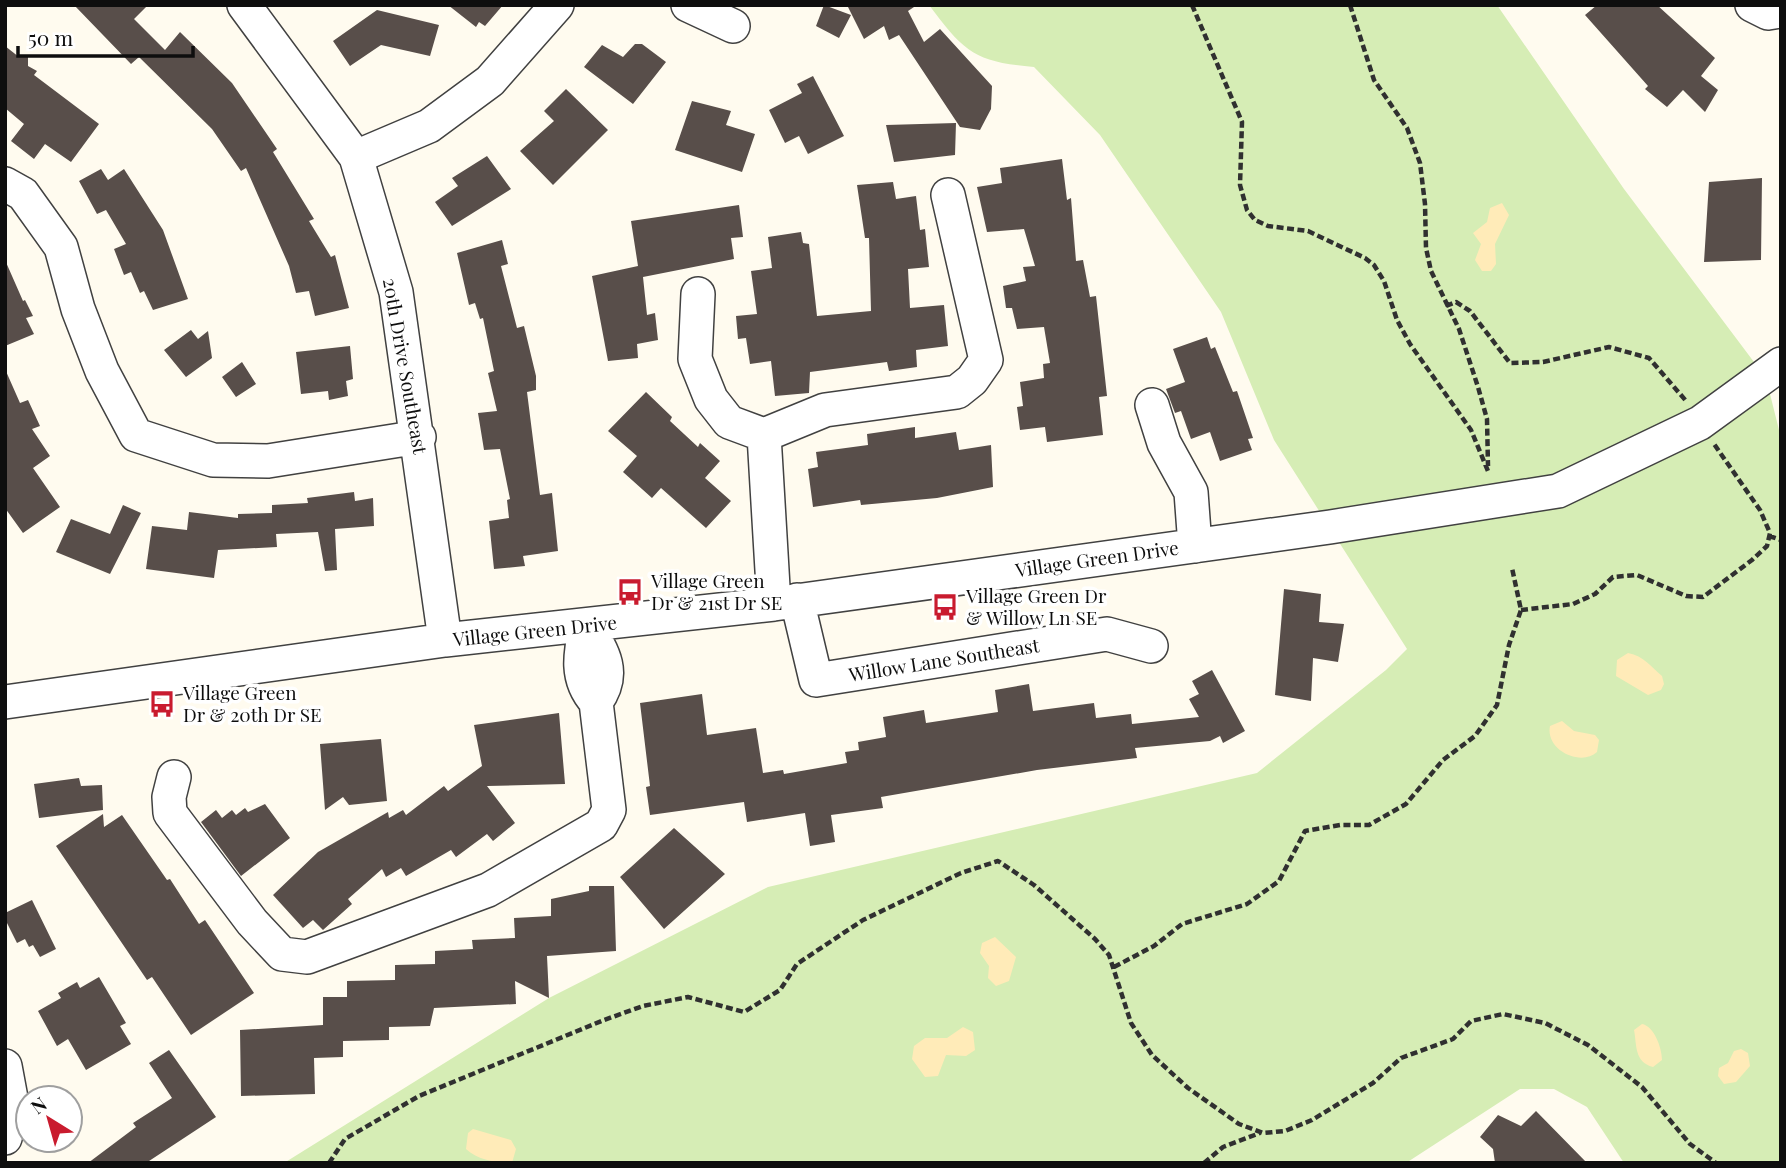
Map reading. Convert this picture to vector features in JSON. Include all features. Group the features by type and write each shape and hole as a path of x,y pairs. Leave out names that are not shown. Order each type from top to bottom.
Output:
{"street":[{"name":"20th Drive Southeast","path":"244,5 356,157 396,292 419,437 445,640"},
{"path":"356,157 429,126 490,81 557,5"},
{"path":"688,5 733,26"},
{"path":"5,184 23,194 61,247 78,309 92,346 136,435 213,460 268,461 419,437"},
{"path":"698,294 695,359 711,399 729,422 764,435 825,410 957,392 972,380 986,360 948,195"},
{"name":"Village Green Drive","path":"5,702 445,640 786,602 1195,546 1558,491 1700,423 1781,365"},
{"path":"1152,405 1164,443 1191,492 1195,546"},
{"path":"764,435 786,602"},
{"name":"Willow Lane Southeast","path":"786,602 816,680 1107,634 1151,646"},
{"path":"174,777 169,797 170,813 252,922 282,954 307,957 488,890 601,825 609,810 596,702 607,687 604,654 586,625"},
{"path":"5,1066 13,1109 5,1138"}],"path":[{"path":"1192,5 1242,122 1240,185 1247,210 1255,220 1268,226 1308,230 1374,265 1384,281 1397,320 1410,344 1471,430 1488,471 1487,419 1478,387 1459,329 1431,271 1426,247 1420,163 1407,128 1374,80 1350,5"},
{"path":"1769,536 1781,540"},
{"path":"1114,967 1154,947 1182,924 1247,904 1279,881 1305,831 1340,825 1369,825 1406,804 1443,760 1475,736 1496,705 1509,645 1521,611 1511,568"},
{"path":"329,1163 345,1139 419,1096 604,1020 643,1006 688,997 744,1012 780,990 797,964 863,920 961,873 998,862 1034,885 1095,939 1114,967 1131,1023 1152,1055 1188,1088 1239,1124 1261,1133"},
{"path":"1204,1163 1223,1147 1261,1133 1285,1131 1311,1120 1373,1083 1401,1058 1453,1039 1471,1021 1503,1014 1545,1023 1588,1045 1642,1087 1690,1144 1716,1163"}],"green space":[{"path":"929,5 1497,5 1624,189 1766,378 1781,438 1781,1163 1624,1163 1587,1107 1554,1089 1520,1089 1406,1163 284,1163 549,998 768,887 1257,773 1386,670 1407,649 1274,440 1221,312 1100,135 1034,67 998,62 973,52 952,34"}],"sand":[{"path":"1502,203 1509,215 1495,244 1496,264 1491,271 1482,271 1475,260 1481,244 1473,233 1487,222 1490,208"},
{"path":"1628,653 1643,659 1662,676 1664,684 1661,690 1648,695 1616,676 1617,660"},
{"path":"1562,721 1574,731 1595,735 1599,740 1597,752 1582,758 1558,749 1550,735 1550,726"},
{"path":"995,937 1016,957 1009,981 996,986 988,978 989,966 980,953 982,943"},
{"path":"1642,1024 1654,1033 1661,1050 1662,1060 1653,1067 1639,1057 1634,1030"},
{"path":"963,1027 973,1032 975,1050 966,1056 946,1055 938,1076 925,1077 912,1059 914,1046 925,1038 947,1038"},
{"path":"1741,1049 1748,1053 1750,1066 1736,1082 1724,1084 1718,1076 1719,1068 1728,1063 1734,1051"},
{"path":"473,1129 511,1140 516,1149 512,1163 488,1160 466,1149 468,1133"}],"building":[{"path":"74,5 148,5 134,19 165,50 180,32 232,83 277,149 273,152 314,219 309,221 331,257 335,255 349,308 315,316 309,291 296,293 289,266 246,168 241,171 212,129 139,57 131,64"},
{"path":"448,5 503,5 485,26 479,22 476,27"},
{"path":"824,5 851,15 839,38 816,26"},
{"path":"847,5 917,5 908,11 924,42 940,29 992,86 991,109 980,130 960,127 899,35 889,40 884,26 864,39"},
{"path":"1597,5 1657,5 1715,58 1701,76 1718,90 1705,112 1683,90 1667,107 1645,89 1648,86 1585,15"},
{"path":"377,10 439,25 430,56 381,45 350,66 333,41"},
{"path":"635,44 642,44 666,62 633,104 584,67 602,45 623,57"},
{"path":"5,46 19,57 28,55 28,66 37,71 34,75 99,124 71,162 45,144 34,159 11,141 24,124 5,108"},
{"path":"813,76 844,136 808,154 799,136 785,143 769,110 802,93 797,84"},
{"path":"566,89 608,130 553,185 520,151 554,121 544,111"},
{"path":"692,101 731,111 726,125 755,134 742,172 675,150"},
{"path":"956,123 955,155 894,162 886,125"},
{"path":"487,156 511,189 452,226 435,202 458,186 452,178"},
{"path":"1062,159 1067,200 1071,198 1076,261 1083,260 1090,297 1096,296 1107,396 1099,397 1103,435 1047,442 1045,427 1020,430 1017,407 1023,406 1020,382 1044,378 1043,364 1050,363 1044,327 1017,329 1012,308 1006,308 1003,286 1026,281 1023,267 1035,266 1024,229 987,232 977,187 1002,183 1000,168"},
{"path":"101,169 108,180 124,169 163,230 188,299 153,310 144,291 140,293 131,272 124,275 114,249 126,244 106,210 97,214 79,181"},
{"path":"1762,178 1761,260 1704,262 1709,182"},
{"path":"893,182 896,199 916,196 920,230 925,229 929,267 908,269 910,308 944,305 948,346 916,350 917,367 889,371 887,362 810,372 809,393 775,396 771,361 750,364 746,338 738,339 736,316 757,314 751,271 772,268 768,237 801,232 803,243 809,244 817,316 871,311 869,238 865,238 857,185"},
{"path":"739,205 743,237 731,238 734,259 643,277 647,315 655,313 658,340 637,344 638,358 608,361 592,276 638,266 631,221"},
{"path":"502,240 508,264 501,266 517,328 524,326 536,376 536,390 527,392 540,495 552,493 558,551 523,556 525,566 494,569 489,521 509,518 507,500 510,499 500,449 484,450 478,413 497,411 488,373 494,371 483,318 480,319 475,303 469,305 457,253"},
{"path":"5,260 23,301 25,300 33,316 26,318 34,334 5,346"},
{"path":"191,330 198,339 208,331 212,358 186,377 164,350"},
{"path":"1207,337 1211,349 1215,347 1233,392 1237,391 1253,438 1248,439 1252,450 1220,461 1210,432 1191,439 1181,411 1175,413 1166,389 1185,382 1173,349"},
{"path":"350,346 353,379 346,381 348,396 329,400 328,391 301,394 296,352"},
{"path":"242,362 256,384 236,397 222,377"},
{"path":"5,369 20,403 28,400 40,426 32,429 50,456 33,468 60,507 23,533 5,508"},
{"path":"646,392 672,417 670,421 698,447 700,443 720,461 705,478 731,501 706,528 661,488 652,498 623,472 637,456 608,431"},
{"path":"915,427 915,438 956,432 959,450 991,445 993,487 937,498 861,505 860,500 813,507 808,469 818,467 816,452 868,445 867,434"},
{"path":"354,492 355,501 373,498 374,526 335,529 337,570 325,571 318,532 276,534 277,547 218,550 214,578 146,569 152,526 187,530 189,512 238,518 238,514 272,513 272,505 308,503 307,498"},
{"path":"123,505 141,513 110,574 56,552 71,519 110,534"},
{"path":"1284,589 1321,594 1319,622 1344,624 1338,662 1313,658 1311,701 1275,695"},
{"path":"1212,670 1245,731 1223,743 1220,736 1210,741 1135,748 1137,758 1037,770 881,797 883,808 831,815 835,842 810,846 805,813 747,822 744,802 650,815 646,787 650,786 640,703 702,694 707,735 756,728 763,773 783,770 784,774 847,763 845,752 859,750 858,742 886,737 883,717 924,710 926,723 998,712 995,690 1029,684 1033,711 1094,703 1096,718 1131,714 1132,724 1199,717 1189,699 1199,694 1192,681"},
{"path":"559,713 565,784 487,786 515,823 493,841 487,834 456,857 451,850 406,876 401,868 386,877 382,869 348,899 352,904 323,930 313,920 303,928 273,895 318,852 388,812 389,818 403,810 406,815 444,786 448,791 482,766 474,725"},
{"path":"381,739 387,801 349,805 343,797 325,810 320,744"},
{"path":"79,778 81,786 102,785 103,810 39,818 34,784"},
{"path":"265,804 290,838 241,876 201,822 216,810 222,818 232,810 236,815 245,808 248,812"},
{"path":"103,814 104,827 122,815 167,880 170,879 199,924 205,920 254,993 191,1035 152,977 147,980 56,846"},
{"path":"674,828 725,874 664,929 620,877"},
{"path":"589,886 614,886 616,951 547,956 549,998 515,981 516,1004 434,1008 430,1026 389,1027 389,1040 343,1041 343,1057 314,1058 315,1094 241,1096 240,1030 323,1025 323,997 347,997 347,981 395,980 395,965 435,964 435,951 473,949 472,940 515,938 514,918 551,916 551,899 589,891"},
{"path":"32,900 56,949 40,957 33,945 29,947 25,939 17,943 5,919 5,913"},
{"path":"99,977 126,1023 120,1026 131,1044 86,1070 68,1039 57,1046 38,1011 61,998 58,993 77,982 80,988"},
{"path":"169,1050 216,1117 146,1163 88,1163 136,1127 133,1123 172,1098 149,1063"},
{"path":"1536,1111 1587,1163 1495,1163 1493,1149 1480,1137 1498,1115 1521,1126"}],"place":[{"name":"Village Green Dr & 21st Dr SE","path":"630,592"},
{"name":"Village Green Dr & Willow Ln SE","path":"945,607"},
{"name":"Village Green Dr & 20th Dr SE","path":"162,704"}]}
